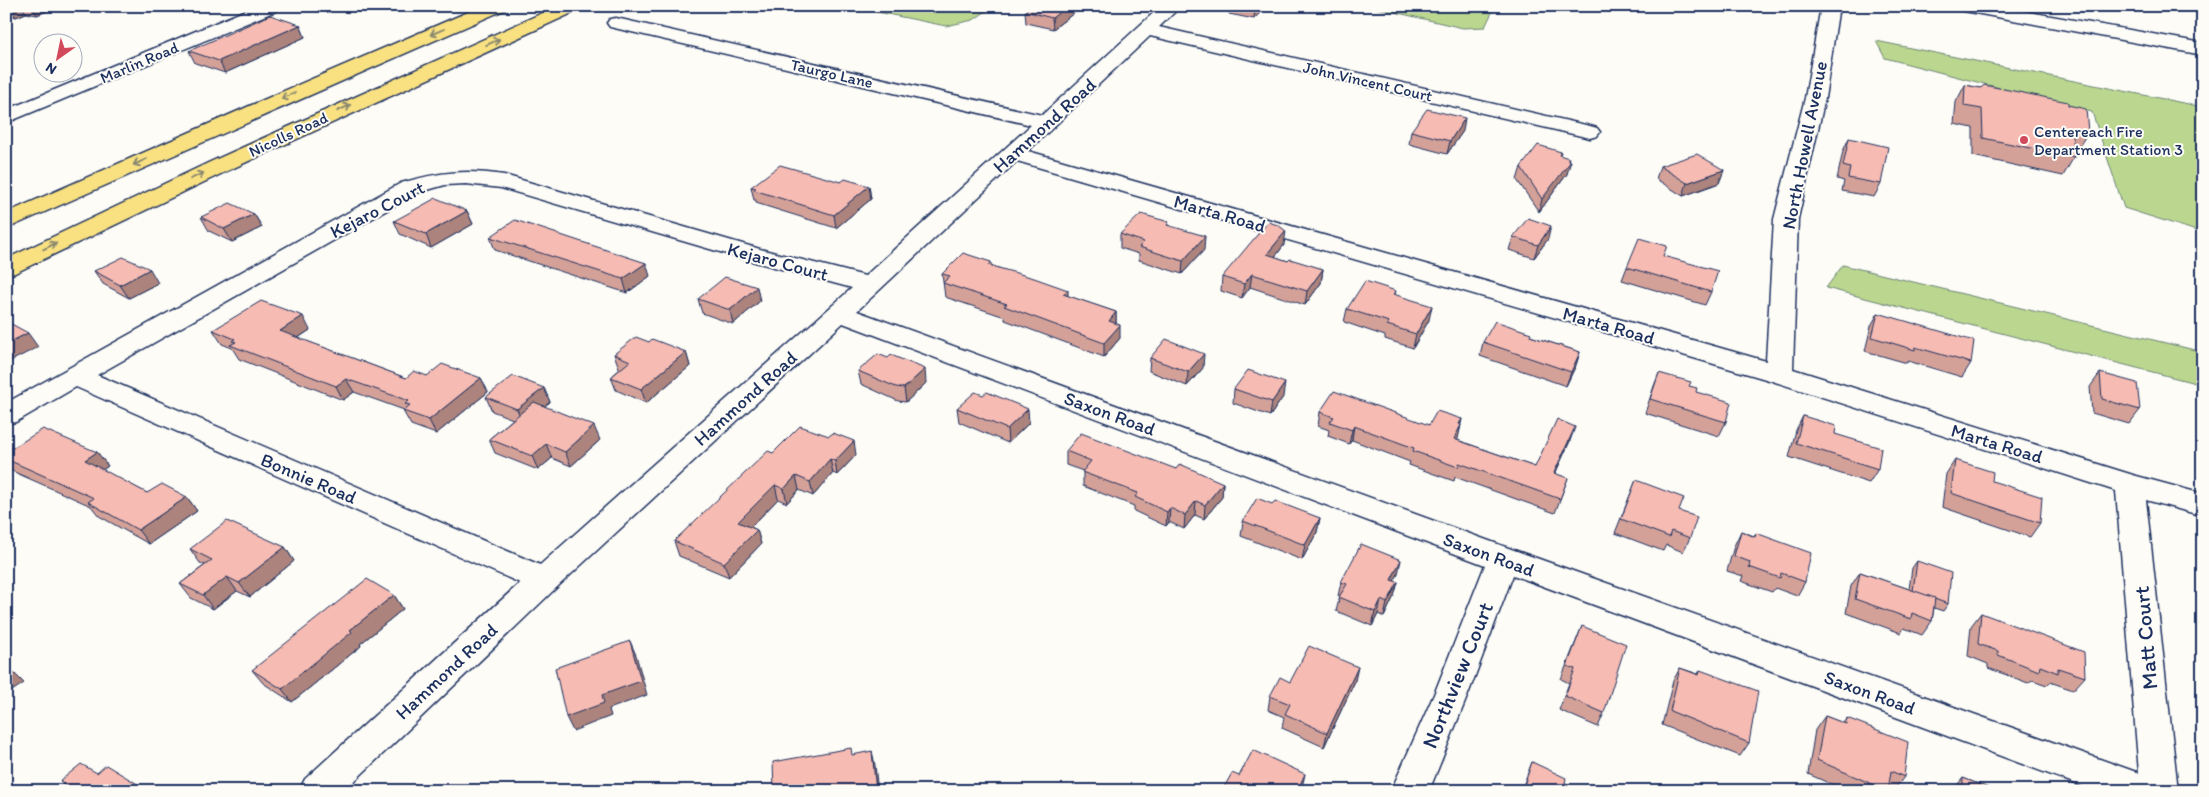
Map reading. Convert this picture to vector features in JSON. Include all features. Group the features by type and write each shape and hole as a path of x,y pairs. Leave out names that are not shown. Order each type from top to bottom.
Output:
{"highway":[{"name":"Nicolls Road","path":"6,222 286,97 498,6"},
{"name":"Nicolls Road","path":"6,268 151,197 355,103 573,6"}],"street":[{"name":"Marlin Road","path":"6,117 272,6"},
{"name":"Hammond Road","path":"318,791 544,580 870,285 1172,6"},
{"name":"North Howell Avenue","path":"1779,374 1786,218 1815,98 1830,6"},
{"path":"1964,6 2203,49"},
{"name":"Taurgo Lane","path":"616,23 1047,122"},
{"name":"John Vincent Court","path":"1147,30 1590,132"},
{"name":"Marta Road","path":"1013,153 1779,374 2203,505"},
{"name":"Kejaro Court","path":"6,415 409,188 442,178 476,176 504,182 752,254 870,285"},
{"name":"Saxon Road","path":"839,313 1503,559 2141,791"},
{"name":"Bonnie Road","path":"74,376 544,580"},
{"name":"Matt Court","path":"2130,484 2159,791"},
{"name":"Northview Court","path":"1410,791 1452,692 1503,559"}],"green space":[{"path":"848,6 994,6 973,20 946,26"},
{"path":"1368,6 1495,6 1485,27 1463,28"},
{"path":"1876,41 2203,107 2203,233 2124,208 2092,112 1885,58"},
{"path":"1843,265 2203,352 2203,385 1826,288"}],"building":[{"path":"1031,6 1067,6 1052,18 1025,11"},
{"path":"270,15 300,25 219,61 189,51"},
{"path":"1965,85 1981,88 1984,85 2068,102 2068,105 2086,109 2088,132 2072,128 2074,157 1983,138 1982,109 1964,106"},
{"path":"1427,109 1465,118 1450,141 1411,131"},
{"path":"1849,138 1888,147 1881,184 1848,178 1850,168 1843,166"},
{"path":"1538,145 1561,152 1559,155 1569,158 1567,160 1571,161 1542,199 1521,167"},
{"path":"1697,154 1724,170 1687,183 1660,166"},
{"path":"780,165 841,182 845,179 869,186 834,215 754,190 756,188 751,187"},
{"path":"436,198 467,211 426,234 394,221"},
{"path":"230,203 254,214 224,229 201,217"},
{"path":"1141,214 1169,222 1167,225 1205,236 1183,261 1139,247 1144,242 1120,234"},
{"path":"1528,218 1551,226 1538,245 1513,237"},
{"path":"515,220 646,263 623,279 490,237"},
{"path":"1268,222 1278,225 1286,231 1267,254 1323,269 1307,291 1252,274 1244,284 1222,277"},
{"path":"1639,238 1667,246 1663,256 1718,271 1711,292 1627,267"},
{"path":"963,253 991,262 988,265 1068,290 1063,294 1116,312 1109,321 1120,325 1104,343 1004,306 1007,304 943,283 950,276 942,274"},
{"path":"123,257 150,269 120,285 94,271"},
{"path":"725,277 757,287 730,310 698,299"},
{"path":"1365,281 1396,291 1393,294 1432,306 1416,334 1387,325 1389,322 1347,309"},
{"path":"261,301 303,316 280,331 406,378 414,371 427,376 442,364 481,378 429,420 403,411 410,405 405,404 409,401 346,379 336,386 230,345 236,342 232,341 235,339 213,330"},
{"path":"1878,313 1974,341 1971,363 1915,347 1915,350 1872,337"},
{"path":"6,321 28,333 6,344"},
{"path":"1495,321 1531,333 1530,336 1580,352 1571,372 1483,342"},
{"path":"636,337 649,342 652,339 686,352 641,389 611,377 630,361 614,354"},
{"path":"1166,339 1204,354 1188,372 1150,358"},
{"path":"878,354 888,358 891,355 925,369 904,388 896,387 858,371"},
{"path":"1248,370 1285,383 1272,402 1234,389"},
{"path":"1659,373 1691,382 1689,386 1697,388 1696,392 1731,402 1726,422 1650,399"},
{"path":"2100,373 2137,383 2140,410 2102,399"},
{"path":"513,376 544,388 517,409 486,397"},
{"path":"1334,391 1429,425 1437,411 1462,419 1454,439 1535,467 1557,419 1575,427 1554,473 1568,478 1560,499 1459,463 1458,467 1413,451 1414,448 1354,426 1352,430 1330,422 1334,417 1320,412"},
{"path":"975,392 983,395 987,392 1028,409 1007,429 957,408"},
{"path":"534,402 594,426 565,452 546,444 532,456 489,439"},
{"path":"1803,416 1836,426 1835,434 1881,448 1878,469 1796,443"},
{"path":"800,426 829,436 833,433 854,441 835,461 830,459 810,482 796,476 784,489 775,485 738,522 757,530 724,563 674,541 768,451 773,453"},
{"path":"43,429 97,452 85,460 147,493 162,484 187,497 138,530 88,502 94,498 6,459 6,452"},
{"path":"1081,433 1176,469 1180,464 1223,483 1205,505 1196,501 1185,515 1170,508 1167,512 1135,497 1138,493 1082,472 1091,461 1066,451"},
{"path":"1955,460 1993,472 1992,481 2042,497 2040,523 1951,493"},
{"path":"1636,480 1684,498 1679,511 1697,517 1690,538 1671,531 1669,537 1621,519"},
{"path":"1257,498 1272,504 1275,501 1320,518 1305,545 1243,521"},
{"path":"227,521 285,547 239,583 227,577 203,595 180,584 212,560 190,549"},
{"path":"1741,531 1755,537 1756,533 1811,553 1805,582 1781,573 1780,578 1749,567 1750,562 1734,556"},
{"path":"1361,544 1401,560 1391,580 1398,582 1387,603 1381,600 1375,612 1339,597 1347,584 1341,582"},
{"path":"1917,561 1951,573 1948,604 1913,591"},
{"path":"1860,572 1935,598 1932,621 1912,613 1911,619 1855,599"},
{"path":"367,579 394,595 282,689 252,670"},
{"path":"1981,613 2084,652 2085,677 2058,668 2058,673 2040,666 2039,671 1998,655 1998,651 1978,644"},
{"path":"1582,626 1626,644 1604,713 1565,696 1575,669 1567,666"},
{"path":"630,641 641,681 602,695 604,703 566,717 555,668"},
{"path":"1309,646 1358,667 1327,733 1285,714 1290,704 1270,696 1280,677 1290,682"},
{"path":"1680,668 1699,675 1700,670 1758,691 1749,743 1670,711"},
{"path":"1825,716 1846,724 1847,718 1908,742 1904,777 1891,771 1888,791 1817,760"},
{"path":"851,748 852,755 872,751 876,791 774,791 773,762"},
{"path":"1253,750 1305,774 1297,791 1222,791 1232,773 1239,776"},
{"path":"1532,762 1566,778 1565,783 1571,786 1570,789 1574,791 1522,791"},
{"path":"81,764 97,773 106,765 149,791 75,791 60,781"},
{"path":"1963,778 1996,791 1963,791"}],"place":[{"name":"Centereach Fire Department Station 3","path":"2024,140"}]}
